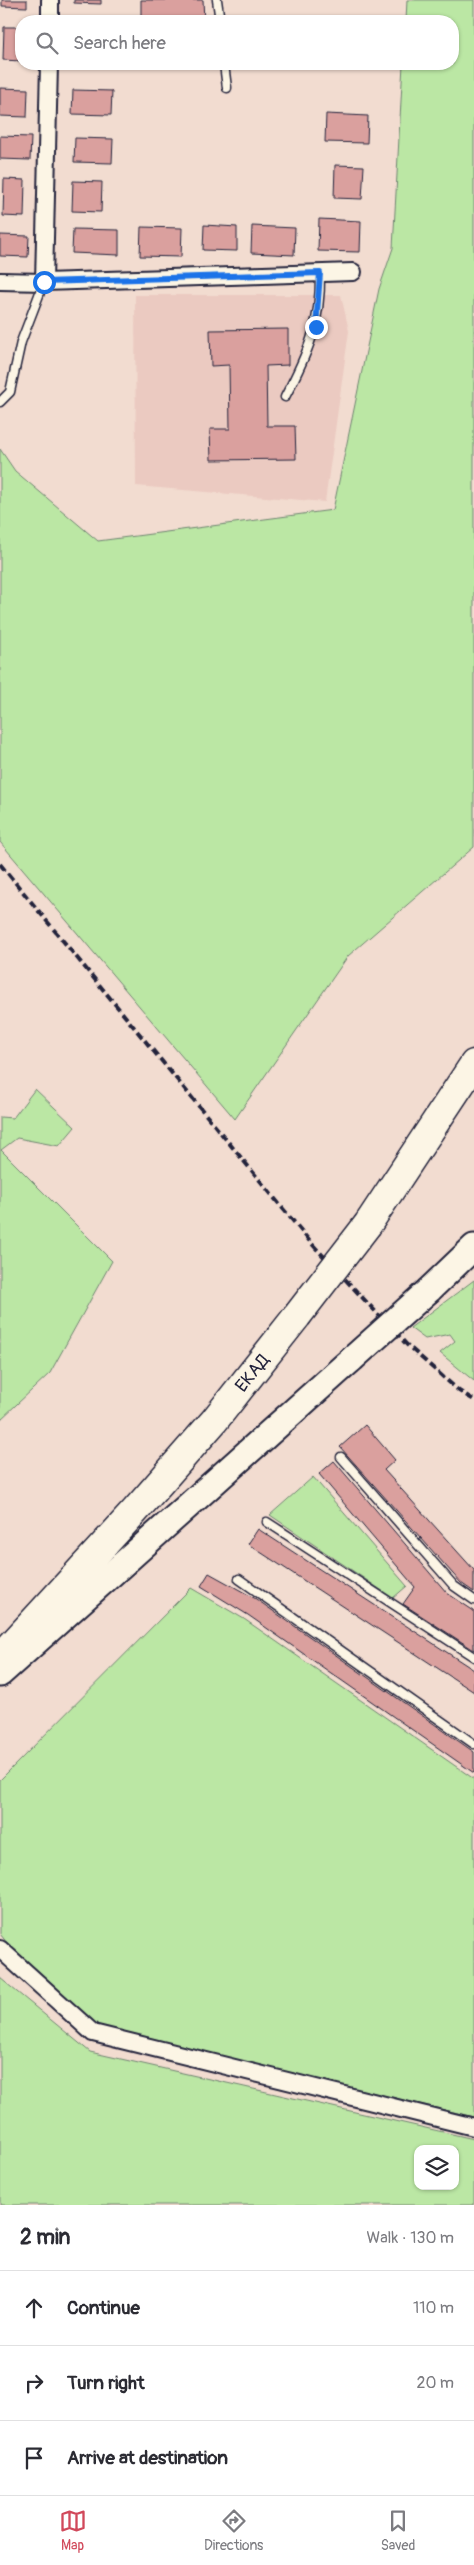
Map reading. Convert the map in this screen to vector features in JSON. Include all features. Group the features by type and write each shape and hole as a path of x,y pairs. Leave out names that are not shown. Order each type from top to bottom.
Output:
{"highway":[{"name":"ЕКАД","path":"0,1658 135,1512 214,1421 368,1224 474,1064"}],"main road":[{"path":"0,1674 430,1290 474,1247"}],"street":[{"path":"50,0 50,15"},
{"path":"44,282 49,70"},
{"path":"0,281 44,282 353,272"},
{"path":"0,1950 93,2033 474,2127"}],"lane":[{"path":"217,0 219,15"},
{"path":"225,70 227,88"},
{"path":"285,397 304,360 316,327 320,273"},
{"path":"0,402 10,392 21,342 44,282"},
{"path":"341,1457 454,1586 474,1600"},
{"path":"267,1522 474,1657"},
{"path":"239,1579 474,1744"}],"shaded area":[{"path":"135,295 341,295 349,331 325,502 136,486"}],"green space":[{"path":"407,0 474,0 474,847 348,956 235,1119 0,842 0,449 15,471 98,541 333,510 379,289 393,248 403,70 459,70 459,15 406,15"},
{"path":"35,1089 75,1127 59,1146 17,1138 1,1150 112,1261 50,1373 0,1420 0,1117 13,1118"},
{"path":"474,1280 474,1381 440,1353 455,1341 450,1334 425,1339 410,1328"},
{"path":"313,1477 407,1586 393,1598 270,1515"},
{"path":"191,1588 244,1619 474,1779 474,2117 99,2027 20,1959 0,1934 0,1780"},
{"path":"0,1978 90,2052 474,2139 474,2205 0,2205"}],"building":[{"path":"2,0 27,0 27,7 2,6"},
{"path":"74,0 101,0 101,4 74,3"},
{"path":"141,0 203,0 204,15 141,15"},
{"path":"4,27 15,27 15,61 3,60"},
{"path":"0,88 28,89 27,117 0,116"},
{"path":"73,90 112,91 111,115 72,114"},
{"path":"326,114 368,116 367,143 325,142"},
{"path":"0,136 31,137 30,160 0,159"},
{"path":"75,138 113,139 112,163 74,162"},
{"path":"335,165 364,166 362,199 334,198"},
{"path":"4,179 25,180 24,217 3,216"},
{"path":"73,181 102,182 101,212 72,211"},
{"path":"319,219 361,221 360,252 318,251"},
{"path":"204,225 237,227 237,251 203,250"},
{"path":"252,226 295,228 294,255 251,253"},
{"path":"141,227 182,228 181,257 140,256"},
{"path":"73,229 119,230 119,255 72,253"},
{"path":"0,235 29,236 28,257 0,256"},
{"path":"288,329 288,365 266,366 267,426 295,426 296,459 211,460 210,429 230,429 229,365 211,366 210,330"},
{"path":"365,1425 395,1460 384,1470 474,1570 474,1592 461,1583 340,1447"},
{"path":"334,1461 447,1593 474,1611 474,1650 403,1604 415,1587 319,1474"},
{"path":"258,1529 474,1670 474,1692 248,1544"},
{"path":"209,1573 256,1599 474,1752 474,1773 248,1615 201,1586"}],"railway":[{"path":"0,864 312,1244 407,1345 459,1391 474,1400"}],"route":[{"path":"44,282 320,273 316,327"}]}
